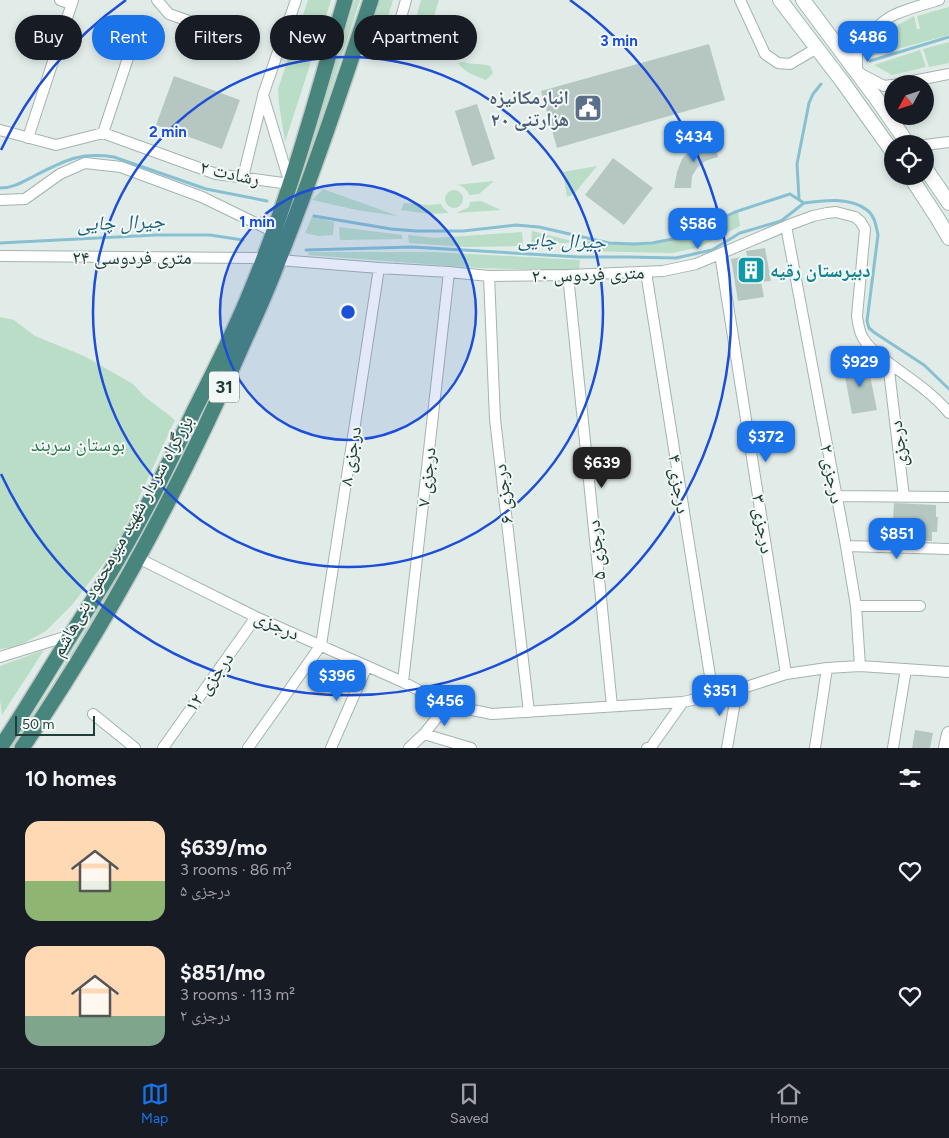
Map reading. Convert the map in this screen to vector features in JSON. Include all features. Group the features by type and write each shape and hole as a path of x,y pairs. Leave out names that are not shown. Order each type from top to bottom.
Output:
{"highway":[{"name":"بزرگراه سردار شهید میرمحمود بنی‌هاشم","path":"0,746 24,714 115,564 157,488 222,357 250,293 272,259 274,232 345,0"},
{"name":"بزرگراه سردار شهید میرمحمود بنی‌هاشم","path":"366,15 371,0"},
{"name":"بزرگراه سردار شهید میرمحمود بنی‌هاشم","path":"22,748 61,689 107,613 171,498 220,398 272,259 305,191 354,50"}],"main road":[{"path":"780,0 884,140"},
{"path":"803,0 902,135"},
{"path":"934,181 949,203"},
{"path":"916,185 949,238"},
{"path":"946,748 949,734"}],"street":[{"path":"28,138 72,2 60,0"},
{"path":"157,0 169,14 175,16"},
{"path":"243,177 263,95 296,0"},
{"path":"402,15 406,0"},
{"path":"740,0 765,54 778,63 790,64 817,48"},
{"path":"857,72 857,48 885,20 896,14 939,0"},
{"path":"0,130 56,145 104,133 128,60"},
{"path":"842,82 857,72"},
{"path":"857,72 884,86"},
{"path":"934,77 949,74"},
{"path":"263,95 290,184"},
{"name":"رشادت ۲","path":"104,133 216,174 290,184"},
{"path":"934,143 949,142"},
{"path":"0,200 25,199 60,174 85,163 120,167 202,197 274,232"},
{"name":"۲۰ متری فردوس","path":"272,259 489,276 662,271 696,264 786,226 813,216 836,212 855,217 864,229 857,316 862,338 876,353 942,404 949,414"},
{"name":"درجزی ۲","path":"786,226 846,546 856,606 860,666"},
{"name":"درجزی ۳","path":"720,254 786,674"},
{"name":"۲۴ متری فردوسی","path":"0,256 272,259"},
{"name":"درجزی ۸","path":"321,645 379,268"},
{"name":"درجزی ۷","path":"403,682 449,272"},
{"name":"درجزی ۴","path":"646,272 712,695"},
{"name":"درجزی ۵","path":"568,275 612,706"},
{"name":"درجزی ۶","path":"489,276 495,419 528,712"},
{"name":"درجزی","path":"888,362 904,497"},
{"path":"836,496 949,497"},
{"path":"846,546 949,549"},
{"name":"درجزی","path":"138,558 256,616 403,682 447,704 492,714 683,702 737,690 786,674 827,668 860,666 949,672"},
{"path":"856,606 920,606"},
{"name":"درجزی ۱۲","path":"162,748 256,616"},
{"path":"0,657 71,635"},
{"path":"248,748 321,645"},
{"path":"331,748 367,666"},
{"path":"815,748 827,668"},
{"path":"893,748 906,669"},
{"path":"727,748 737,690"},
{"path":"649,748 683,702"},
{"path":"409,748 424,734 447,704"},
{"path":"93,714 135,748"},
{"path":"424,734 471,748"}],"green space":[{"path":"308,0 331,0 326,15 303,15"},
{"path":"355,0 360,0 344,50 344,33"},
{"path":"371,0 393,0 388,15 366,15"},
{"path":"421,0 439,0 434,15 417,15"},
{"path":"949,7 949,35 872,56 874,48 891,29 914,16 917,29 920,29 917,16"},
{"path":"949,42 949,63 929,67 923,49"},
{"path":"920,50 926,67 892,75 874,65"},
{"path":"288,60 312,60 285,142 279,104 278,89"},
{"path":"335,60 341,60 288,223 243,335 122,578 15,748 10,748 51,687 118,576 186,448 229,357 308,143"},
{"path":"458,63 490,66 493,73 486,80 471,74"},
{"path":"597,166 574,194 567,197 563,172"},
{"path":"494,181 479,194 470,195 462,186 455,185"},
{"path":"323,189 398,216 357,210 312,200"},
{"path":"454,190 460,193 463,199 460,205 454,208 448,205 445,199 448,193"},
{"path":"481,201 501,210 456,213 469,207 470,202"},
{"path":"404,203 441,204 449,213 430,214 401,210"},
{"path":"738,212 740,226 700,247 672,253 582,251 584,240 634,245 665,242 683,236 723,216"},
{"path":"312,217 334,222 333,235 318,236 305,233"},
{"path":"339,227 402,235 402,239 340,240"},
{"path":"532,231 580,243 531,243"},
{"path":"522,232 523,246 465,247 409,243 408,235 435,238"},
{"path":"309,252 432,252 580,260 579,271 479,268 308,255"},
{"name":"بوستان سربند","path":"0,317 14,320 35,336 84,356 133,384 144,396 175,420 116,547 72,605 46,631 17,647 0,649"},
{"path":"44,650 2,715 0,666"}],"building":[{"path":"709,44 725,100 557,148 541,91"},
{"path":"174,76 240,100 222,149 156,125"},
{"path":"477,104 495,159 472,166 455,111"},
{"path":"714,138 718,157 705,161 697,168 692,176 691,188 674,188 682,159 691,149"},
{"path":"613,158 653,188 624,225 585,195"},
{"name":"دبیرستان رقیه","path":"765,248 771,281 761,282 764,297 738,301 731,259 747,256 746,251"},
{"path":"863,362 868,366 877,410 852,414 843,366"},
{"path":"894,503 936,505 936,517 938,517 937,532 932,532 932,541 901,541 901,537 892,537"},
{"path":"915,730 933,733 930,748 912,748"}],"waterway":[{"name":"جیرال چایی","path":"870,61 949,37"},
{"name":"جیرال چایی","path":"799,199 797,164 809,103 821,84"},
{"name":"جیرال چایی","path":"0,188 19,184 73,158 102,156 114,157 206,189 267,201"},
{"name":"جیرال چایی","path":"314,216 391,229 416,231 463,231 516,225 539,227 609,243 634,244 652,243 683,237 735,212 790,194 804,203 829,200 853,203 870,212 875,221 878,235 867,321 869,328 924,365 949,389"},
{"name":"جیرال چایی","path":"306,250 412,247 579,257 676,258 712,250 740,233 781,221 804,203"},
{"name":"جیرال چایی","path":"0,243 156,235 210,235 243,240"}],"place":[{"name":"انبارمکانیزه ۲۰ هزارتنی","path":"588,108"},
{"name":"دبیرستان رقیه","path":"751,270"}]}
